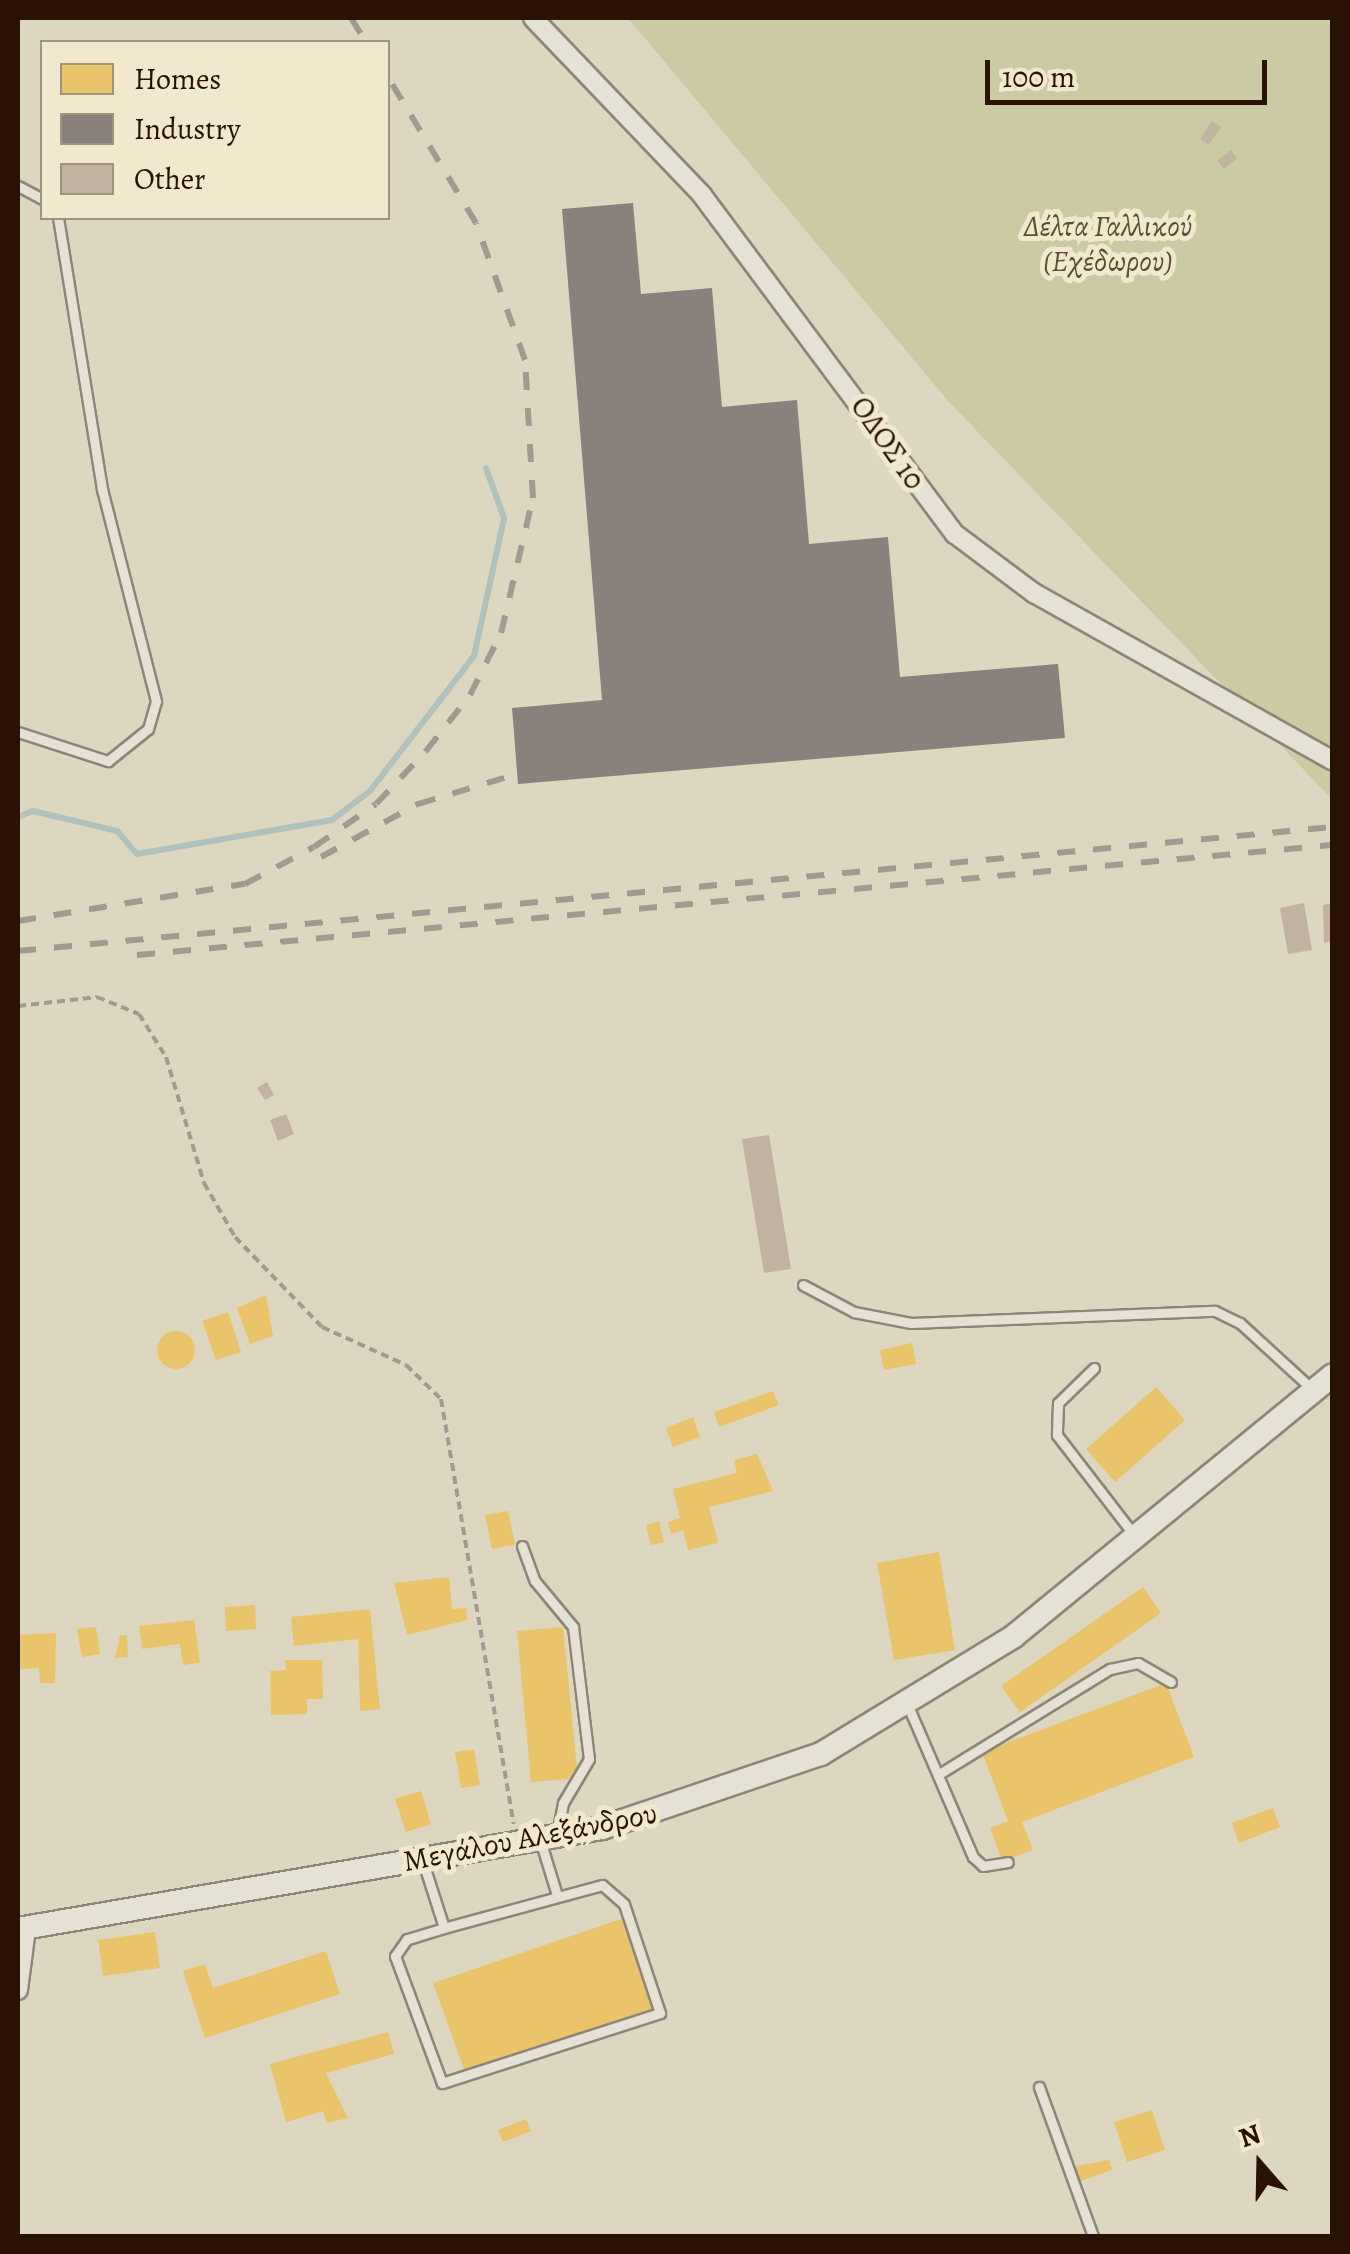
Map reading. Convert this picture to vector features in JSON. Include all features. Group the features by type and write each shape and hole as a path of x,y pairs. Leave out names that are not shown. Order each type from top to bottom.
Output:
{"street":[{"name":"ΟΔΟΣ 10","path":"534,18 702,195 955,534 1034,593 1332,760"},
{"name":"Μεγάλου Αλεξάνδρου","path":"22,1928 538,1840 728,1791 908,1706 1136,1537 1323,1383"},
{"path":"18,1990 22,1928"}],"lane":[{"path":"18,186 40,198"},
{"path":"18,732 108,760 148,729 156,701 102,489 58,220"},
{"path":"802,1285 854,1312 911,1323 1214,1311 1240,1323 1323,1383"},
{"path":"1094,1368 1058,1402 1057,1435 1136,1537"},
{"path":"522,1546 535,1581 573,1627 590,1759 538,1840 556,1892"},
{"path":"940,1774 1110,1669 1138,1663 1170,1682"},
{"path":"908,1706 974,1857 983,1866 1008,1862"},
{"path":"422,1860 444,1928"},
{"path":"591,1883 624,1904 658,1985 653,2021 442,2084 395,1956 407,1939 444,1928 591,1883"},
{"path":"1039,2087 1093,2236"}],"path":[{"path":"18,1006 96,997 139,1014 166,1056 204,1183 235,1237 322,1327 406,1365 441,1399 538,1840"}],"green space":[{"name":"Δέλτα Γαλλικού (Εχέδωρου)","path":"628,18 1332,18 1332,799 949,402"}],"building: Homes":[{"path":"266,1295 273,1336 250,1344 237,1308"},
{"path":"228,1312 241,1352 216,1360 202,1321"},
{"path":"176,1331 190,1336 195,1350 190,1364 176,1369 162,1364 157,1350 162,1336"},
{"path":"912,1343 916,1364 884,1370 880,1350"},
{"path":"1156,1387 1185,1420 1115,1482 1086,1449"},
{"path":"773,1391 779,1405 719,1427 714,1412"},
{"path":"693,1417 700,1437 673,1447 666,1428"},
{"path":"757,1454 773,1491 709,1507 718,1543 688,1550 683,1530 671,1534 668,1522 680,1518 673,1489 737,1473 734,1460"},
{"path":"508,1511 515,1545 492,1549 485,1515"},
{"path":"659,1521 664,1542 651,1545 646,1525"},
{"path":"939,1552 955,1650 894,1660 877,1563"},
{"path":"449,1577 452,1609 466,1608 467,1620 407,1635 394,1583"},
{"path":"1143,1587 1161,1613 1020,1712 1001,1686"},
{"path":"255,1605 256,1629 226,1631 225,1607"},
{"path":"370,1609 380,1709 360,1711 358,1639 294,1646 291,1617"},
{"path":"194,1620 200,1663 183,1665 180,1644 142,1649 139,1626"},
{"path":"96,1627 100,1654 82,1657 77,1629"},
{"path":"563,1627 578,1778 531,1782 517,1631"},
{"path":"56,1633 55,1683 40,1683 39,1668 18,1669 18,1635"},
{"path":"120,1635 127,1635 128,1657 115,1658"},
{"path":"285,1660 322,1660 323,1699 307,1699 307,1714 271,1715 270,1671 286,1670"},
{"path":"1166,1683 1194,1757 1022,1822 1033,1850 1002,1861 990,1828 1008,1821 982,1752"},
{"path":"474,1749 480,1785 461,1788 455,1752"},
{"path":"421,1791 431,1824 406,1832 395,1799"},
{"path":"1273,1808 1280,1827 1239,1843 1232,1823"},
{"path":"624,1918 657,2013 468,2080 433,1983"},
{"path":"155,1932 160,1968 103,1976 98,1940"},
{"path":"326,1951 340,1994 205,2038 183,1971 205,1964 213,1988"},
{"path":"388,2032 394,2054 326,2073 348,2118 327,2123 323,2111 286,2122 270,2064"},
{"path":"1152,2110 1165,2150 1127,2162 1114,2122"},
{"path":"526,2119 531,2131 503,2142 498,2130"},
{"path":"1109,2160 1112,2170 1075,2183 1070,2167"}],"building: Industry":[{"path":"633,203 641,294 712,288 722,407 797,400 809,544 888,537 900,677 1058,664 1065,738 518,784 512,708 602,700 562,209"}],"building: Other":[{"path":"1212,121 1221,127 1209,145 1200,139"},
{"path":"1231,150 1237,158 1224,169 1217,161"},
{"path":"1304,903 1312,950 1288,954 1280,908"},
{"path":"1332,903 1332,941 1324,943 1323,905"},
{"path":"267,1082 274,1095 265,1100 257,1088"},
{"path":"286,1114 294,1134 278,1141 270,1120"},
{"path":"769,1135 791,1269 764,1273 742,1139"}],"waterway":[{"path":"18,817 33,811 117,831 137,854 332,820 370,791 474,656 504,518 486,468"}],"railway":[{"path":"351,18 365,40"},
{"path":"18,921 245,884 314,847 376,804 426,751 470,695 501,633 533,498 525,360 476,223 390,80"},
{"path":"321,857 418,804 517,774"},
{"path":"18,951 1332,827"},
{"path":"137,955 1332,845"}]}
